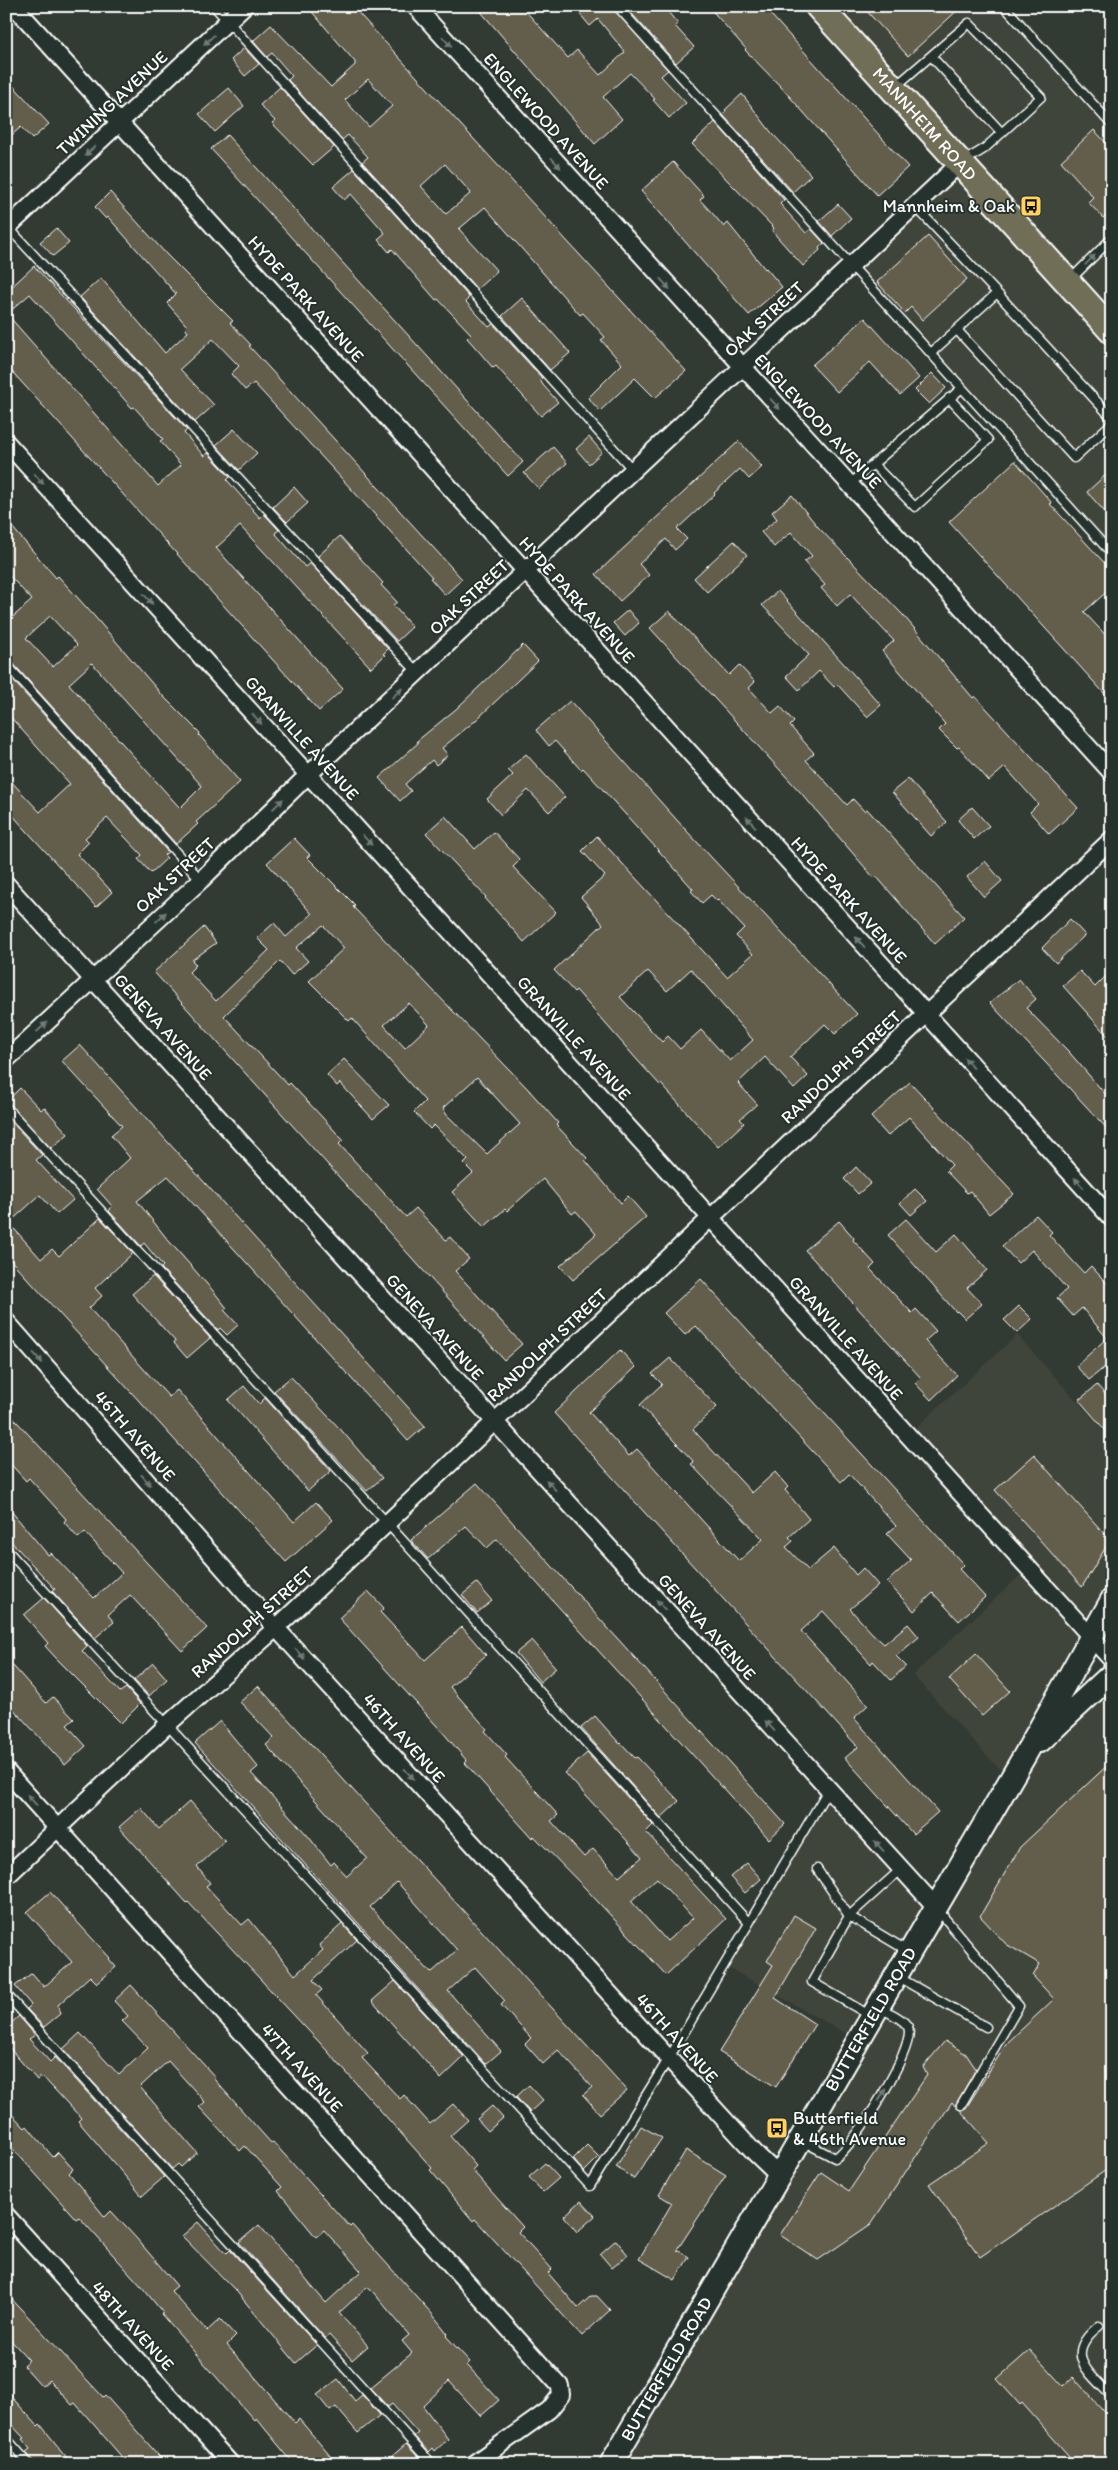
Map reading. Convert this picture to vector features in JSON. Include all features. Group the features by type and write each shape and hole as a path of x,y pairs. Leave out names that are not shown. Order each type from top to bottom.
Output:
{"main road":[{"name":"MANNHEIM ROAD","path":"818,6 1112,331"},
{"name":"BUTTERFIELD ROAD","path":"611,2464 1025,1755 1112,1600"},
{"path":"1025,1755 1112,1674"}],"street":[{"name":"HYDE PARK AVENUE","path":"14,6 1112,1219"},
{"name":"TWINING AVENUE","path":"7,227 120,124 244,6"},
{"name":"ENGLEWOOD AVENUE","path":"415,6 741,368 850,484 1112,773"},
{"name":"OAK STREET","path":"6,1060 201,880 308,775 960,163"},
{"name":"GRANVILLE AVENUE","path":"6,442 1112,1660"},
{"name":"RANDOLPH STREET","path":"6,1877 167,1725 276,1628 388,1523 1112,839"},
{"name":"GENEVA AVENUE","path":"6,884 900,1870 936,1907"},
{"name":"46TH AVENUE","path":"6,1321 276,1628 779,2176"},
{"name":"47TH AVENUE","path":"6,1771 560,2386 561,2395 549,2410 473,2464"},
{"name":"48TH AVENUE","path":"6,2215 230,2464"}],"lane":[{"path":"214,6 633,470"},
{"path":"617,6 1112,554"},
{"path":"1004,6 1112,125"},
{"path":"893,89 969,23 1041,96 984,149 960,163"},
{"path":"931,56 1002,133"},
{"path":"914,205 1112,418"},
{"path":"7,227 418,673"},
{"path":"1068,283 1112,238"},
{"path":"931,354 997,293"},
{"path":"957,330 1074,458 1112,423"},
{"path":"850,484 962,388"},
{"path":"873,464 915,507 988,440 949,398"},
{"path":"6,664 201,880"},
{"path":"6,1107 388,1523 749,1923"},
{"path":"6,1549 590,2186 669,2058 828,1790"},
{"path":"816,1869 849,1916 910,1952"},
{"path":"800,2140 835,2158 849,2146 901,2062 908,2046 908,2027 903,2022 875,2012 812,1982 849,1916 900,1870"},
{"path":"936,1907 1019,2006 962,2105"},
{"path":"896,1976 986,2027"},
{"path":"6,1994 432,2464"},
{"path":"1099,2326 1085,2337 1080,2349 1081,2362 1112,2398"},
{"path":"6,2438 29,2464"}],"shaded area":[{"path":"821,6 1013,6 1112,115 1112,329"},
{"path":"964,171 1112,337 1112,549 858,268"},
{"path":"1017,1335 1112,1440 1112,1593 1004,1774 913,1675 1026,1570 905,1438"},
{"path":"1112,1607 1112,1654 1095,1635"},
{"path":"1112,1678 1112,2464 617,2464 1028,1757"},
{"path":"829,1797 925,1904 849,2035 729,1968"}],"building":[{"path":"307,6 352,6 686,371 655,398 635,378 600,411 588,398 622,364 601,340 605,337 583,313 580,315 485,207 459,229 497,271 477,289 362,162 368,157 348,135 342,140 288,80 292,76 272,53 267,57 253,41 271,25 331,87 355,65 355,62","holes":["368,79 392,106 369,127 345,100","445,164 471,193 446,214 421,186"]},
{"path":"476,6 521,6 568,58 577,50 600,75 625,52 598,19 590,26 573,6 611,6 668,70 661,76 686,103 669,118 653,100 655,99 630,73 603,97 622,119 595,144"},
{"path":"625,6 663,6 678,24 675,26 694,47 676,63"},
{"path":"708,6 763,6 908,167 877,195 781,87 745,50"},
{"path":"862,6 962,6 908,56"},
{"path":"244,48 259,64 245,76 231,60"},
{"path":"6,78 49,124 32,139 21,127 6,140"},
{"path":"280,87 334,147 313,165 272,123 275,121 260,105"},
{"path":"229,88 244,106 215,132 199,114"},
{"path":"742,94 771,132 811,175 793,192 723,115 725,110"},
{"path":"715,122 784,200 780,204 806,233 811,229 824,243 819,248 820,250 803,266 772,231 774,228 692,144"},
{"path":"1094,130 1112,149 1112,211 1103,218 1088,202 1093,197 1061,161"},
{"path":"227,135 523,462 508,476 211,149"},
{"path":"673,162 704,196 700,200 724,227 728,223 782,287 749,315 641,191"},
{"path":"354,169 469,297 466,302 489,327 493,324 542,378 540,380 543,385 558,402 541,416 496,366 493,368 467,338 471,334 438,299 436,300 392,249 389,252 378,239 385,233 351,194 344,200 333,187"},
{"path":"110,192 167,255 233,321 230,323 251,345 249,346 462,579 445,595 430,578 432,577 254,383 245,390 231,374 239,366 213,339 180,369 214,405 195,422 80,297 101,278 165,353 188,332 185,328 187,326 167,303 176,294 108,217 106,219 95,207"},
{"path":"838,204 851,218 832,236 819,221"},
{"path":"56,228 69,243 53,256 40,242"},
{"path":"928,236 967,279 922,320 911,307 905,313 877,282"},
{"path":"34,266 187,430 184,433 204,456 208,453 230,477 227,480 260,518 264,514 279,530 275,533 305,567 310,563 388,649 383,654 385,655 371,668 240,526 216,548 343,689 319,711 6,365 6,292","holes":["30,294 132,408 134,407 163,439 160,441 181,465 158,486 7,314"]},
{"path":"522,298 570,353 550,370 502,316"},
{"path":"865,318 919,378 900,395 870,362 837,392 812,365"},
{"path":"932,373 946,388 929,404 915,390"},
{"path":"234,429 257,453 239,470 216,445"},
{"path":"589,437 602,452 589,464 576,449"},
{"path":"739,441 762,467 749,479 740,469 714,493 677,529 687,539 675,550 666,539 639,564 649,575 620,601 596,574"},
{"path":"553,447 567,463 539,489 524,473"},
{"path":"1015,461 1052,503 1050,504 1112,571 1112,587 1084,612 1112,642 1112,702 949,522"},
{"path":"1112,469 1112,520 1087,492"},
{"path":"294,487 308,503 287,522 273,507"},
{"path":"792,495 818,527 903,615 973,698 975,696 1078,808 1049,834 1030,812 1038,804 1005,767 989,781 959,747 957,748 939,730 945,724 882,651 894,641 850,594 837,606 821,588 825,585 804,562 812,556 791,532 774,547 761,532 777,519 772,512"},
{"path":"6,520 56,578 58,576 95,617 162,695 200,733 199,735 240,782 196,822 198,824 176,844 10,660 6,659 6,623 32,600 6,572","holes":["50,616 77,645 53,667 26,638","92,663 202,786 180,808 69,684"]},
{"path":"340,536 383,583 381,585 397,602 393,605 412,627 397,641 318,556"},
{"path":"734,541 747,555 707,592 694,578"},
{"path":"778,591 881,705 867,717 837,684 834,687 819,671 799,690 786,676 809,655 762,605"},
{"path":"628,610 639,623 625,636 613,623"},
{"path":"669,611 729,675 739,665 755,682 749,688 772,713 780,706 794,722 790,726 814,753 806,760 847,805 853,799 864,811 867,809 964,917 935,944 876,876 874,878 802,794 650,628"},
{"path":"523,645 538,661 475,721 442,748 448,755 436,765 432,760 405,784 411,791 400,801 379,778 418,743 417,741 456,709"},
{"path":"6,673 168,852 164,855 167,858 151,873 138,859 142,855 107,818 85,838 89,842 77,854 112,892 96,907 6,808 6,776 40,812 70,784 6,712"},
{"path":"570,701 684,828 857,1014 835,1034 825,1024 790,1057 808,1076 794,1089 765,1057 738,1083 757,1104 740,1119 744,1123 718,1147 639,1062 576,990 574,992 554,970 603,924 581,897 605,876 582,851 597,836 727,977 753,954 736,936 744,928 711,895 702,903 691,891 693,889 583,768 581,770 555,741 549,746 536,730","holes":["691,969 753,1040 730,1061 701,1030 680,1049 668,1036 662,1042 620,997 648,971 667,991"]},
{"path":"526,754 565,797 549,812 528,790 501,815 487,799 513,775 508,770"},
{"path":"908,779 947,822 931,836 892,792"},
{"path":"972,807 989,826 974,839 958,820"},
{"path":"445,816 475,849 494,832 520,860 513,867 556,912 524,942 486,897 426,833"},
{"path":"294,838 310,855 307,857 355,905 353,907 528,1089 558,1123 556,1125 587,1158 585,1160 621,1203 628,1196 646,1217 573,1280 560,1266 596,1234 576,1211 572,1214 543,1179 507,1211 505,1209 484,1227 452,1192 473,1173 464,1164 468,1160 434,1125 430,1129 414,1112 425,1101 352,1018 349,1021 309,981 344,948 323,925 296,948 308,961 292,975 280,961 224,1016 288,1085 290,1083 343,1140 339,1144 406,1217 416,1208 446,1240 450,1237 469,1259 455,1271 522,1344 504,1360 154,972 204,927 216,943 192,960 196,965 189,972 216,1001 269,950 257,938 274,923 286,937 312,914 267,863","holes":["409,1003 429,1025 405,1048 384,1025","477,1077 520,1124 487,1154 446,1114 443,1108"]},
{"path":"985,861 1002,881 984,897 967,877"},
{"path":"1070,919 1085,935 1056,963 1042,948"},
{"path":"1112,970 1112,1041 1063,986 1080,971 1095,987"},
{"path":"1019,979 1036,999 1026,1008 1069,1052 1112,1102 1112,1134 990,1003"},
{"path":"80,1045 425,1426 408,1441 168,1176 137,1201 227,1308 224,1310 238,1325 227,1335 220,1328 218,1330 161,1268 163,1266 144,1243 141,1246 109,1211 112,1206 97,1189 130,1158 111,1135 122,1126 62,1061"},
{"path":"344,1059 389,1105 373,1119 340,1083 337,1086 327,1075"},
{"path":"910,1082 1014,1194 989,1214 970,1191 967,1193 946,1171 952,1165 909,1117 888,1136 871,1117"},
{"path":"20,1088 41,1110 44,1107 68,1134 51,1148 6,1102"},
{"path":"6,1116 42,1155 36,1160 73,1200 57,1214 40,1195 9,1223 41,1259 52,1249 59,1256 100,1218 133,1253 95,1288 102,1296 89,1308 169,1397 177,1390 294,1522 316,1502 333,1520 286,1562 6,1255"},
{"path":"856,1167 871,1183 858,1194 844,1179"},
{"path":"915,1189 927,1201 911,1215 900,1203"},
{"path":"1036,1215 1052,1232 1049,1235 1084,1273 1091,1266 1112,1289 1112,1361 1089,1380 1076,1366 1107,1338 1082,1308 1073,1316 1057,1298 1067,1289 1032,1250 1018,1263 1002,1246"},
{"path":"906,1219 936,1252 956,1234 987,1270 967,1288 982,1304 965,1319 956,1312 888,1235"},
{"path":"839,1221 875,1264 870,1269 912,1313 916,1309 936,1331 925,1341 957,1375 931,1400 915,1383 921,1378 805,1250"},
{"path":"153,1276 210,1338 187,1358 174,1343 175,1341 132,1294"},
{"path":"701,1279 964,1565 959,1569 985,1597 959,1621 933,1593 914,1611 887,1582 911,1560 887,1534 896,1526 849,1474 841,1482 696,1326 685,1335 664,1313"},
{"path":"1019,1306 1032,1319 1017,1333 1004,1320"},
{"path":"620,1350 636,1367 589,1412 629,1456 637,1449 739,1561 763,1539 691,1464 694,1462 640,1405 662,1384 652,1374 670,1358 717,1407 693,1429 698,1435 752,1493 775,1472 788,1487 785,1490 809,1519 789,1537 793,1541 786,1547 808,1570 834,1548 856,1575 863,1568 878,1585 850,1609 872,1633 884,1644 908,1624 919,1637 896,1656 906,1666 891,1680 873,1661 871,1664 823,1611 801,1631 868,1705 854,1718 938,1812 913,1834 845,1758 858,1747 554,1413"},
{"path":"291,1377 342,1431 382,1478 367,1491 274,1391"},
{"path":"1097,1385 1112,1402 1112,1438 1079,1400"},
{"path":"244,1386 259,1404 265,1398 331,1471 308,1491 228,1400"},
{"path":"6,1410 207,1628 182,1651 130,1595 108,1615 114,1622 95,1638 52,1591 55,1589 6,1536 6,1505 48,1555 51,1553 94,1598 122,1573 85,1532 78,1538 64,1522 66,1519 29,1478 26,1481 6,1459"},
{"path":"1034,1455 1110,1540 1082,1587 995,1490"},
{"path":"477,1483 785,1824 769,1839 497,1539 487,1548 466,1526 428,1559 411,1540"},
{"path":"477,1583 492,1601 477,1613 462,1595"},
{"path":"368,1591 384,1608 380,1612 425,1660 462,1627 486,1655 450,1687 487,1729 485,1731 507,1755 505,1757 558,1815 551,1821 584,1857 593,1849 619,1877 642,1857 565,1773 587,1753 653,1825 646,1832 726,1919 666,1975 586,1889 534,1836 532,1838 465,1763 467,1761 446,1736 339,1618","holes":["657,1878 693,1918 667,1941 631,1901"]},
{"path":"44,1598 87,1646 82,1651 120,1692 126,1688 140,1704 121,1723 45,1646 48,1643 24,1615"},
{"path":"532,1640 556,1668 540,1682 516,1653"},
{"path":"976,1654 1010,1691 982,1716 949,1679"},
{"path":"6,1658 46,1703 53,1697 74,1719 67,1725 86,1746 65,1765 6,1701"},
{"path":"153,1663 167,1679 149,1696 134,1680"},
{"path":"258,1686 627,2090 600,2114 583,2095 592,2087 558,2050 543,2064 525,2044 531,2038 501,2005 505,2001 475,1967 448,1991 501,2051 486,2064 195,1743 220,1721 258,1767 251,1773 308,1836 331,1865 334,1862 347,1876 367,1858 266,1745 274,1738 240,1702","holes":["397,1882 457,1950 431,1973 370,1907"]},
{"path":"595,1716 620,1744 635,1758 637,1757 679,1801 661,1818 581,1728"},
{"path":"1112,1761 1112,2166 980,2257 929,2184 989,2143 960,2110 966,2108 1007,2043 1054,1999 1033,1976 1040,1964 1006,1944 980,1916 1020,1847"},
{"path":"190,1801 225,1841 197,1867 210,1883 206,1886 242,1925 249,1919 295,1975 323,1950 319,1945 342,1924 357,1940 313,1980 322,1990 316,1995 368,2053 362,2058 400,2099 404,2095 430,2124 453,2104 468,2120 450,2136 476,2166 472,2170 523,2227 518,2232 552,2269 548,2273 578,2308 591,2296 597,2296 610,2310 582,2336 475,2219 473,2221 430,2170 432,2168 320,2043 187,1903 119,1827 141,1808 159,1829"},
{"path":"747,1863 761,1879 745,1893 730,1877"},
{"path":"50,1892 116,1967 97,1983 90,1976 58,2005 60,2014 44,2027 27,2009 31,2005 15,1986 32,1973 44,1987 72,1962 27,1912"},
{"path":"794,1915 816,1928 775,1998 815,2024 776,2087 719,2052 773,1965 767,1961"},
{"path":"395,1981 464,2057 441,2079 372,2001"},
{"path":"131,1985 215,2077 213,2078 271,2143 273,2142 350,2227 352,2225 433,2315 448,2334 446,2336 470,2362 467,2365 499,2400 481,2416 449,2381 423,2406 448,2439 435,2451 433,2448 429,2452 414,2436 418,2433 392,2404 388,2407 370,2388 412,2353 402,2341 409,2335 367,2287 339,2313 368,2346 352,2360 329,2335 325,2338 239,2242 259,2225 326,2303 361,2271 324,2230 316,2237 278,2191 282,2187 245,2146 240,2151 199,2107 205,2102 168,2061 140,2087 197,2153 181,2167 178,2164 172,2169 63,2049 80,2033 119,2075 148,2048 122,2021 128,2016 114,2001"},
{"path":"19,2016 35,2035 29,2039 50,2062 55,2057 164,2177 142,2196 78,2121 81,2118 42,2076 37,2080 6,2044 6,2028"},
{"path":"945,2041 966,2054 976,2069 955,2106 952,2102 871,2224 818,2260 780,2235 821,2172 849,2191 927,2075 923,2067"},
{"path":"529,2085 543,2100 530,2112 516,2097"},
{"path":"492,2106 503,2118 488,2131 477,2119"},
{"path":"6,2108 25,2128 27,2126 53,2157 58,2152 73,2169 69,2173 105,2217 111,2211 137,2239 177,2286 171,2291 207,2331 220,2319 236,2336 227,2345 295,2423 299,2419 337,2464 294,2464 256,2418 254,2420 161,2314 163,2313 142,2287 79,2217 76,2219 6,2141"},
{"path":"641,2126 662,2138 634,2179 616,2167"},
{"path":"587,2145 599,2157 584,2172 573,2159"},
{"path":"686,2150 726,2175 677,2250 689,2257 675,2280 639,2259 672,2203 659,2195"},
{"path":"545,2163 559,2178 543,2192 529,2177"},
{"path":"581,2201 595,2216 577,2232 564,2216"},
{"path":"198,2222 223,2250 227,2253 230,2250 317,2345 296,2363 237,2292 182,2236"},
{"path":"616,2240 628,2255 612,2268 600,2254"},
{"path":"6,2293 103,2397 105,2395 166,2464 128,2464 75,2403 72,2405 49,2380 42,2386 23,2365 29,2360 6,2335"},
{"path":"1030,2350 1063,2386 1073,2377 1112,2420 1112,2464 1076,2464 1022,2403 1020,2405 997,2379"},
{"path":"338,2379 355,2401 362,2395 380,2415 358,2433 336,2407 330,2411 317,2395"},
{"path":"6,2391 38,2426 40,2424 72,2464 35,2464 26,2452 30,2449 22,2439 24,2438 6,2419"},
{"path":"406,2444 420,2459 414,2464 383,2464"}],"place":[{"name":"Mannheim & Oak","path":"1031,206"},
{"name":"Butterfield & 46th Avenue","path":"777,2128"}]}
